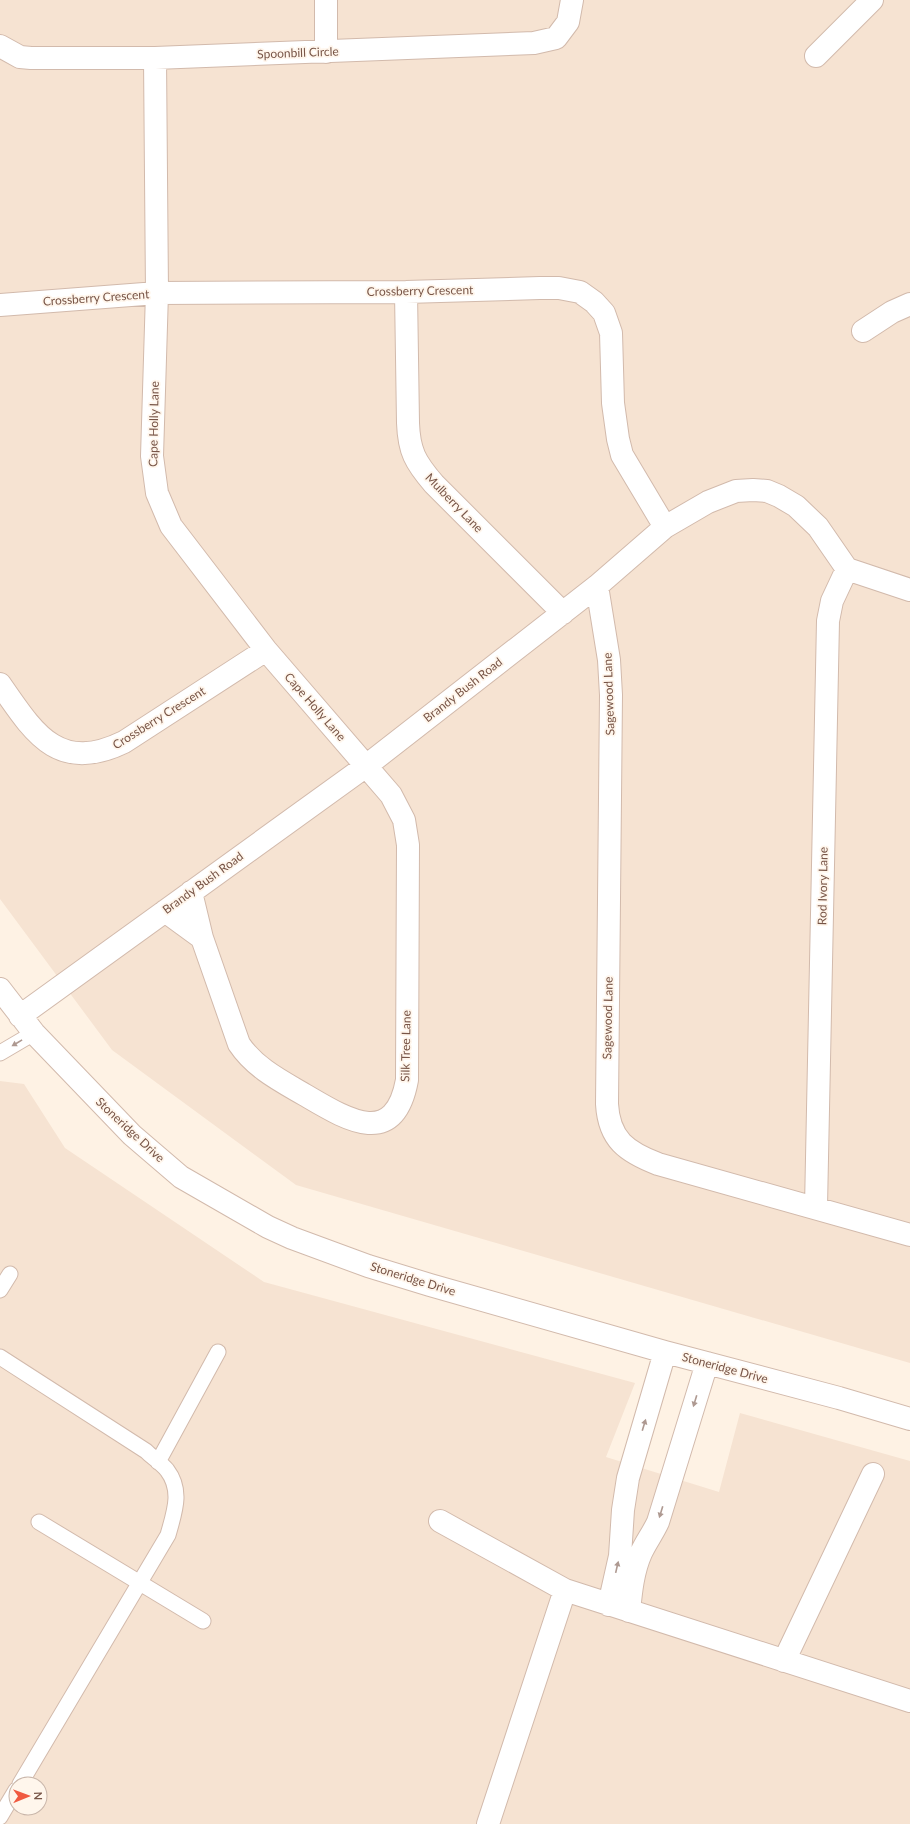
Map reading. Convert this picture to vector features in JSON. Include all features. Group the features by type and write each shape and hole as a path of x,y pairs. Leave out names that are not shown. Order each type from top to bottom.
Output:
{"street":[{"path":"326,0 326,52"},
{"name":"Spoonbill Circle","path":"0,46 20,57 31,58 155,58 534,44 556,38 568,22 572,0"},
{"path":"816,56 872,0"},
{"name":"Cape Holly Lane","path":"155,58 157,294 152,456 157,493 171,526 266,650 366,766"},
{"name":"Crossberry Crescent","path":"0,305 157,294 406,292 559,288 580,292 594,302 604,313 611,333 614,422 622,455 665,527"},
{"name":"Mulberry Lane","path":"406,292 408,423 409,442 412,453 424,472 434,484 562,613"},
{"path":"863,331 892,312 910,304"},
{"name":"Brandy Bush Road","path":"20,1016 366,766 597,586 665,527 708,502 736,491 753,490 767,491 789,500 818,528 847,569"},
{"path":"847,569 910,590"},
{"name":"Rod Ivory Lane","path":"816,1207 828,621 832,601 847,569"},
{"name":"Sagewood Lane","path":"597,586 609,660 612,695 607,1104 608,1116 616,1138 622,1145 644,1158 658,1164 816,1207 910,1235"},
{"name":"Crossberry Crescent","path":"0,684 35,732 66,751 74,754 86,755 110,749 124,742 266,650"},
{"name":"Silk Tree Lane","path":"191,892 202,938 239,1044 253,1062 277,1079 341,1117 361,1123 371,1123 382,1121 391,1115 399,1105 404,1094 407,1080 407,831 404,820 391,795 366,766"},
{"path":"165,911 202,938"},
{"name":"Stoneridge Drive","path":"2,994 34,1033 111,1115 157,1157 182,1176 268,1227 292,1238 368,1266 665,1352 838,1398 910,1419"},
{"path":"619,1608 623,1510 628,1478 665,1352"},
{"path":"619,1608 642,1551 651,1538 658,1522 707,1363"},
{"path":"784,1661 873,1474"},
{"path":"440,1521 565,1590 910,1701"},
{"path":"488,1824 565,1590"}],"lane":[{"path":"0,1053 34,1033"},
{"path":"0,1290 10,1274"},
{"path":"158,1462 218,1352"},
{"path":"0,1357 146,1451 167,1470 175,1488 177,1505 168,1536 25,1776"},
{"path":"39,1522 203,1621"},
{"path":"0,1817 8,1804"}],"shaded area":[{"path":"0,0 910,0 910,1363 296,1185 112,1050 0,899"},
{"path":"0,1081 24,1084 65,1148 264,1282 635,1383 606,1457 719,1492 740,1413 910,1461 910,1824 0,1824"}]}
